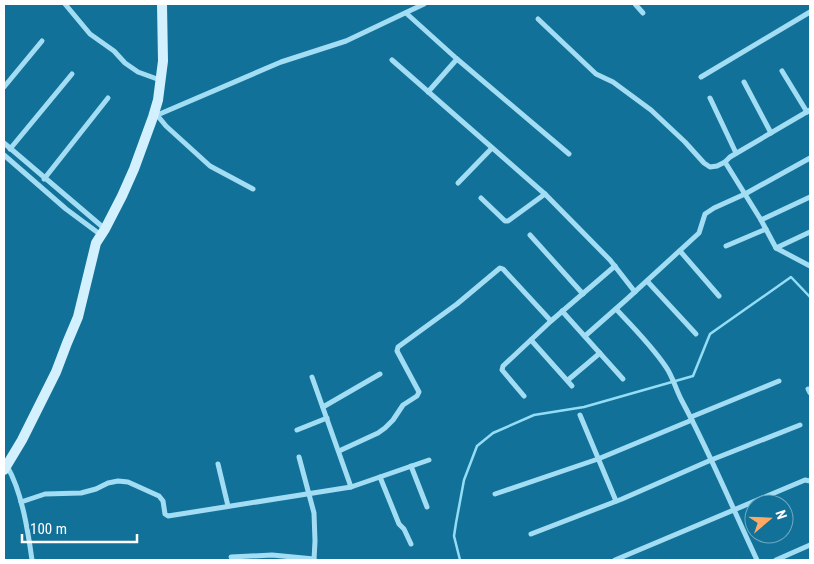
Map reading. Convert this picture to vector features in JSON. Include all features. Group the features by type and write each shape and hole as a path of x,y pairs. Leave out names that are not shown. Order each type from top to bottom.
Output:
{"main road":[{"path":"5,468 34,418 56,372 78,317 96,243 122,196 155,116 163,61 162,4"}],"street":[{"path":"65,4 90,34 114,51 125,63 138,72 160,80"},
{"path":"253,189 210,166 155,116 281,62 346,41 424,4"},
{"path":"635,4 643,12"},
{"path":"701,77 810,12"},
{"path":"406,13 568,154"},
{"path":"538,19 596,74 613,82 650,110 710,168 725,162 736,153 809,111 782,71"},
{"path":"4,87 42,42"},
{"path":"428,92 457,58"},
{"path":"392,60 545,194 614,266 635,292"},
{"path":"10,149 72,74"},
{"path":"744,82 772,133"},
{"path":"44,179 108,98"},
{"path":"710,98 736,153"},
{"path":"4,143 103,232"},
{"path":"458,183 492,148"},
{"path":"4,155 66,209 103,232"},
{"path":"585,336 699,233 705,214 746,194 810,158"},
{"path":"725,162 746,194 776,248 810,266"},
{"path":"481,198 505,221 508,221 545,194"},
{"path":"761,220 810,197"},
{"path":"726,246 766,229"},
{"path":"776,248 810,232"},
{"path":"530,235 583,294"},
{"path":"680,251 719,296"},
{"path":"524,396 502,370 503,366 614,266"},
{"path":"339,451 378,433 393,420 403,405 417,396 419,392 396,350 458,304 500,268 551,321"},
{"path":"647,281 696,334"},
{"path":"616,309 644,339 666,368 757,560"},
{"path":"562,311 623,379"},
{"path":"531,340 572,386"},
{"path":"568,380 600,353"},
{"path":"323,407 380,374"},
{"path":"312,377 351,488"},
{"path":"495,494 598,459 779,382"},
{"path":"580,415 616,501"},
{"path":"297,430 327,418"},
{"path":"531,534 800,425"},
{"path":"231,557 272,555 314,560 316,541 314,513 299,457"},
{"path":"21,502 45,494 81,494 118,481 128,482 159,496 163,500 168,516 351,488 429,460"},
{"path":"218,464 228,506"},
{"path":"411,466 427,507"},
{"path":"5,468 10,473 21,502 32,560"},
{"path":"380,477 399,524 404,529 411,544"},
{"path":"615,560 805,480 810,481"},
{"path":"776,560 810,545"}],"waterway":[{"path":"460,560 454,536 464,480 477,446 493,433 534,415 584,407 693,376 710,334 791,277 810,297"}]}
